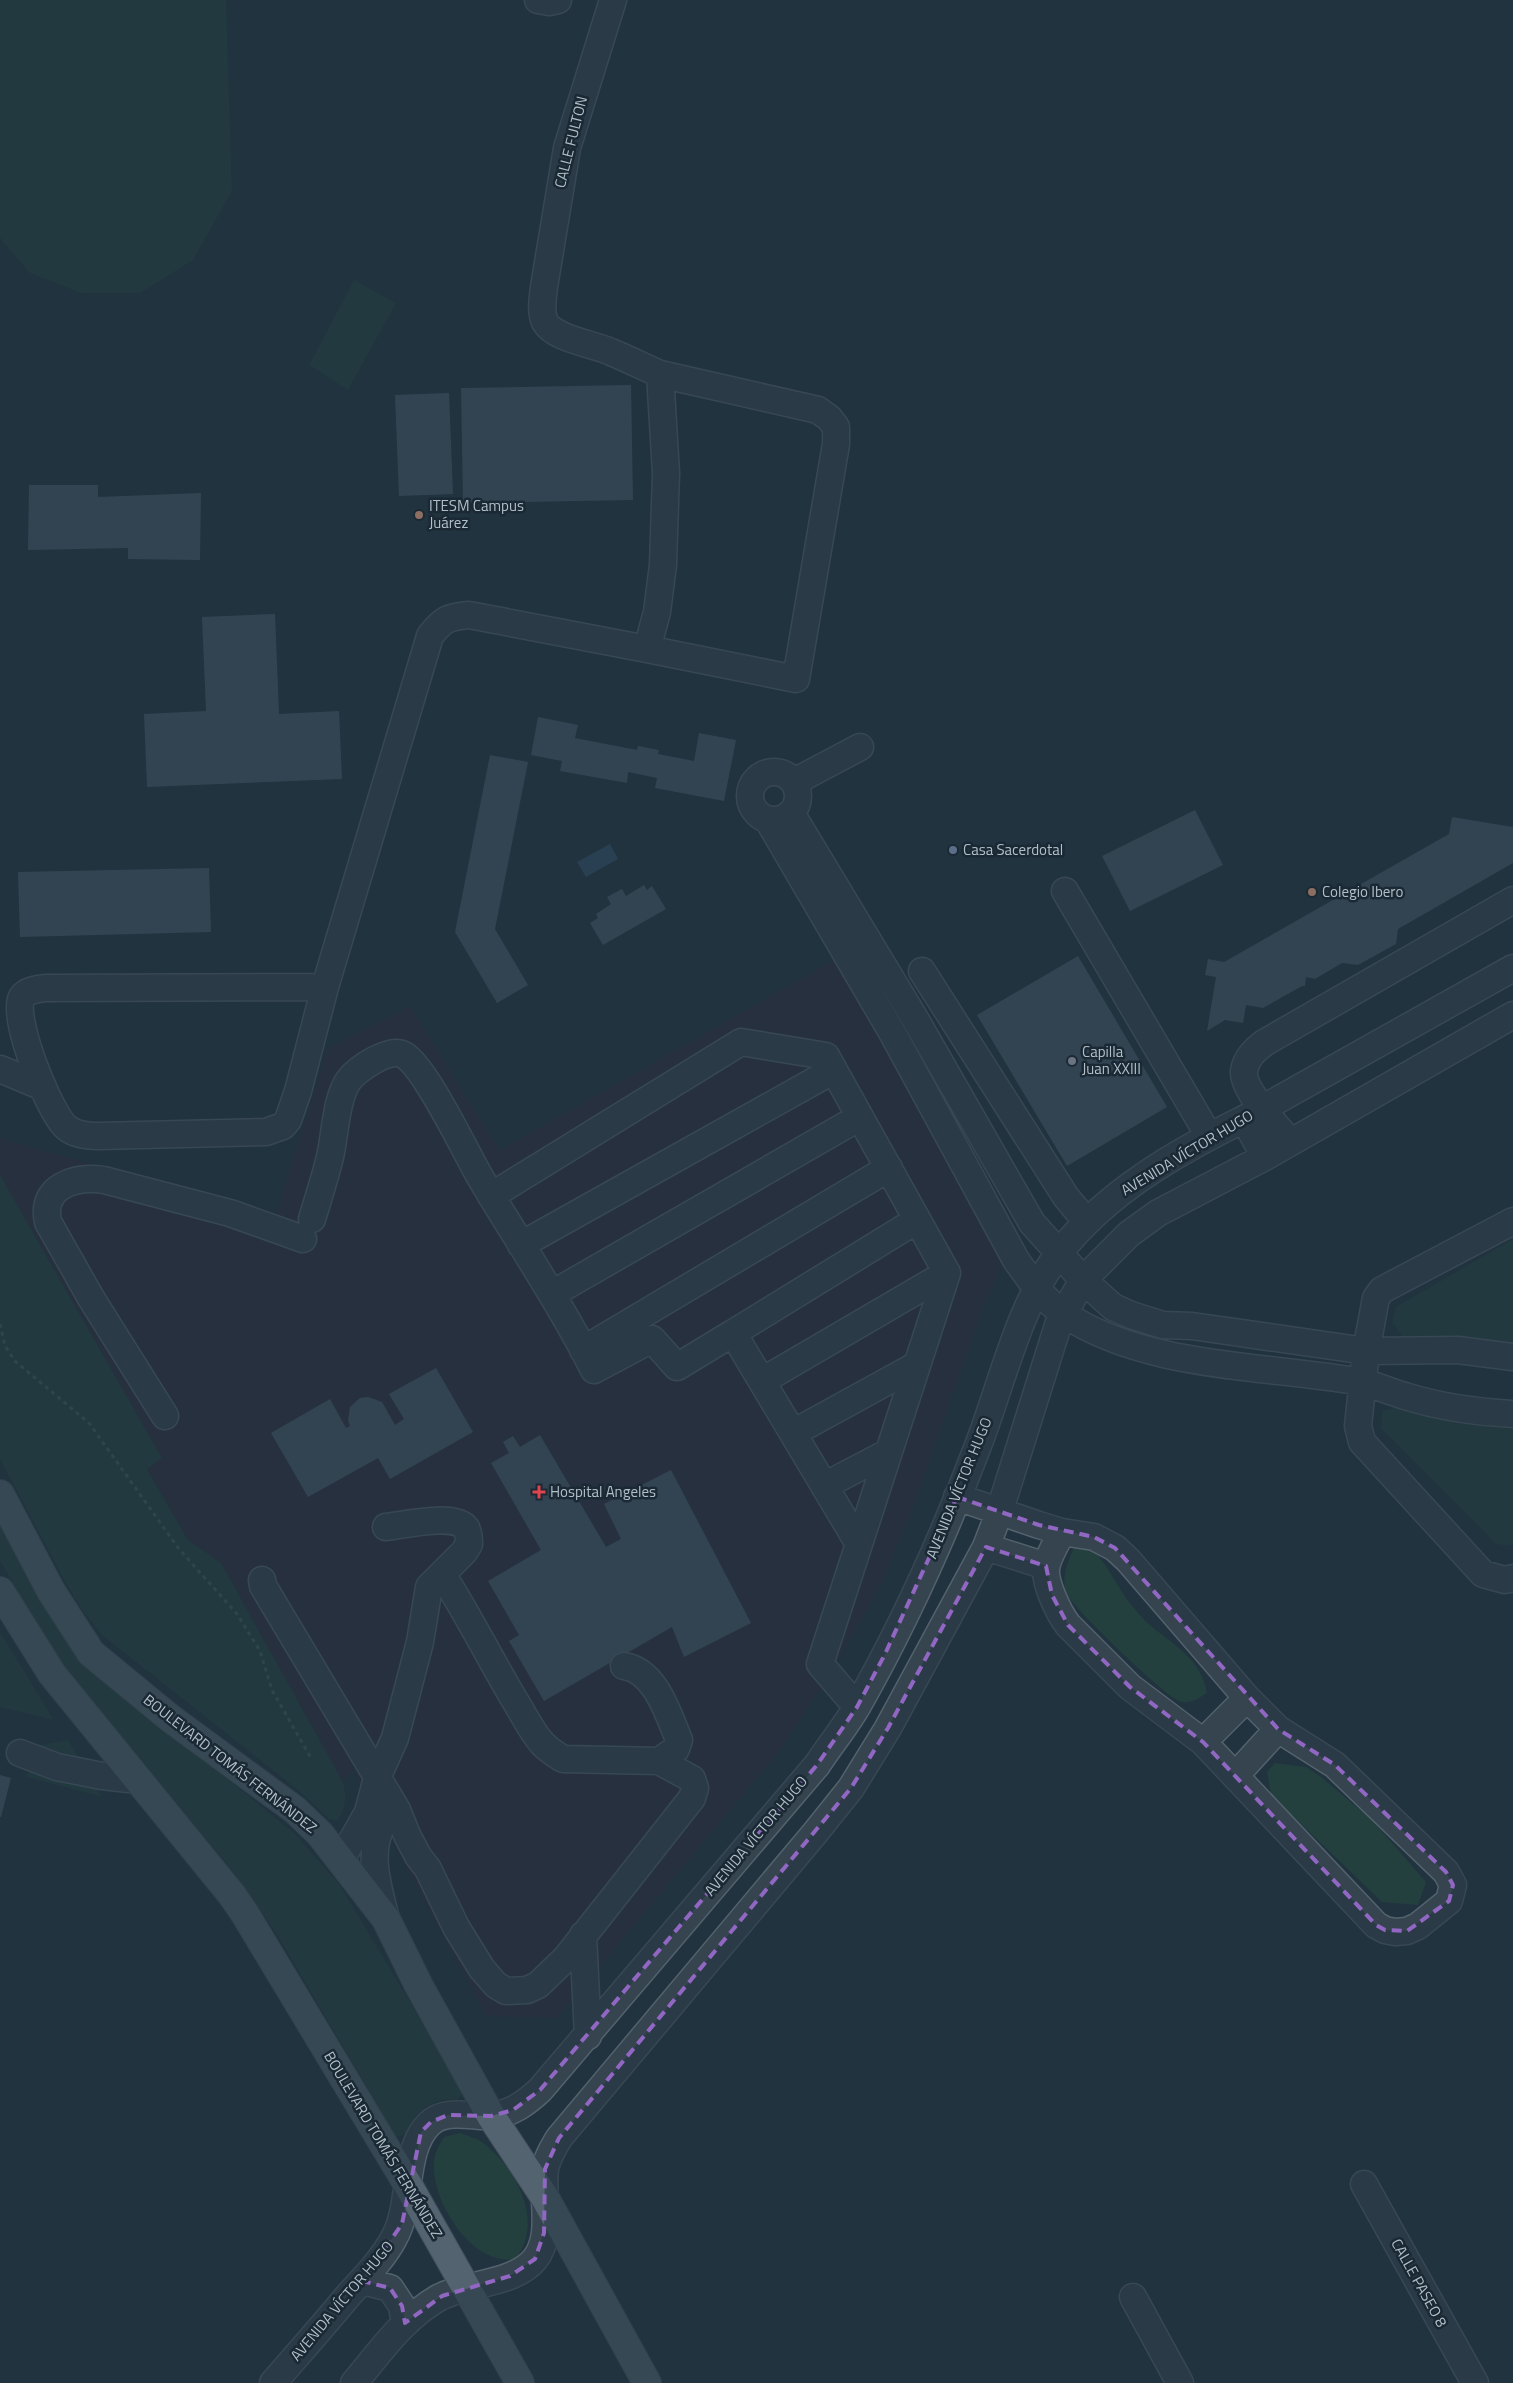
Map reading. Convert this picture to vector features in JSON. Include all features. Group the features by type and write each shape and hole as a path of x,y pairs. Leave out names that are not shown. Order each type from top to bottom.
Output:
{"main road":[{"name":"BOULEVARD TOMÁS FERNÁNDEZ","path":"0,1494 51,1591 90,1653 170,1718 295,1810 320,1834 386,1919 419,1986 491,2116 544,2196 647,2383"},
{"name":"BOULEVARD TOMÁS FERNÁNDEZ","path":"0,1591 41,1660 246,1914 408,2185 520,2383"}],"street":[{"path":"538,0 549,2 558,0"},
{"name":"CALLE FULTON","path":"608,2 567,148 544,287 545,321 551,328 564,336 609,351 660,374 818,410 829,418 836,427 836,444 796,678 648,649"},
{"path":"325,987 65,987 35,989 22,998 20,1012 26,1040 43,1087 61,1122 67,1129 86,1136 256,1132 276,1130 288,1120 298,1091 325,987 430,636 440,622 453,616 469,615 648,649 658,605 664,564 666,473 660,374"},
{"path":"794,782 860,747"},
{"path":"780,816 798,798 794,782 780,773 772,772 757,780 752,786 751,803 755,810 780,816 916,1021 1032,1223 1083,1280 1113,1307 1131,1316 1164,1325 1192,1326 1366,1351 1458,1350 1513,1357"},
{"path":"780,816 893,1034 1016,1260 1036,1288 1063,1313 1104,1337 1145,1350 1187,1358 1364,1382 1406,1397 1474,1412 1513,1414"},
{"path":"1065,891 1209,1136"},
{"path":"1265,1158 1244,1072 1253,1052 1264,1043 1513,900"},
{"name":"AVENIDA VÍCTOR HUGO","path":"491,2116 513,2110 524,2104 540,2090 817,1765 857,1707 912,1601 957,1497 1036,1288 1059,1253 1086,1221 1110,1200 1209,1136 1513,968"},
{"path":"922,971 1066,1197 1086,1221"},
{"path":"354,2383 405,2322 442,2296 510,2276 535,2260 544,2234 545,2169 550,2152 570,2122 750,1912 851,1788 888,1728 986,1547 999,1513 1063,1313 1083,1280 1128,1234 1158,1213 1265,1158 1513,1015"},
{"path":"893,1034 916,1021"},
{"path":"491,1196 741,1042 826,1056 947,1273 820,1664 857,1707"},
{"path":"165,1416 91,1298 48,1222 46,1213 50,1196 71,1181 92,1178 230,1213 308,1229 330,1158 344,1090 350,1079 384,1054 395,1052 403,1054 412,1062 436,1098 491,1196 552,1294 594,1370 652,1339 677,1367 917,1220"},
{"path":"0,1069 43,1087"},
{"path":"521,1246 834,1070"},
{"path":"1253,1113 1290,1142"},
{"path":"552,1294 860,1117"},
{"path":"584,1350 889,1168"},
{"path":"1139,1180 1158,1213"},
{"path":"985,1205 1011,1187"},
{"path":"1513,1221 1382,1290 1376,1298 1366,1351 1358,1426 1362,1442 1484,1574 1505,1580 1513,1578"},
{"path":"762,1381 947,1273"},
{"path":"1187,1358 1192,1326"},
{"path":"733,1334 859,1544"},
{"path":"793,1433 917,1365"},
{"path":"824,1486 889,1452"},
{"path":"957,1497 999,1513 1062,1532 1094,1537 1115,1548 1128,1560 1247,1698 1278,1729 1335,1765 1446,1872 1453,1885 1449,1902 1430,1918 1407,1931 1385,1930 1376,1925 1203,1742 1130,1687 1068,1625 1052,1596 1046,1566 1062,1532"},
{"path":"341,1860 368,1812 377,1778 395,1738 420,1642 429,1587 464,1552 469,1544 466,1529 460,1523 448,1521 386,1527"},
{"path":"986,1547 1046,1566"},
{"path":"262,1580 263,1586 397,1810 407,1835 418,1856 428,1869 456,1928 482,1969 496,1985 506,1990 527,1990 538,1985 566,1958 692,1798 694,1788 692,1779 659,1762 563,1759 541,1743 479,1639 458,1598 442,1574"},
{"path":"624,1666 632,1667 651,1683 664,1703 679,1740 676,1749 659,1762"},
{"path":"1203,1742 1247,1698"},
{"path":"1235,1776 1278,1729"},
{"path":"20,1753 57,1767 102,1776 138,1780"},
{"path":"817,1765 851,1788"},
{"path":"386,1919 376,1874 375,1846 384,1822 397,1810"},
{"path":"580,2045 584,1936"},
{"path":"566,1958 580,2045"},
{"path":"408,2185 416,2146 421,2132 431,2122 448,2115 491,2116"},
{"name":"CALLE PASEO 8","path":"1364,2184 1475,2383"},
{"name":"AVENIDA VÍCTOR HUGO","path":"273,2383 362,2281 393,2240 402,2224 408,2185"},
{"path":"362,2281 390,2288 402,2306 405,2322"},
{"path":"1133,2297 1180,2383"}],"path":[{"path":"0,1324 5,1346 16,1362 89,1423 179,1549 237,1614 260,1651 272,1690 311,1758"}],"highlighted area":[{"path":"957,1497 1039,1525 1094,1537 1115,1548 1278,1729 1335,1765 1446,1872 1453,1885 1449,1901 1407,1931 1385,1930 1376,1925 1203,1742 1130,1687 1068,1625 1052,1595 1046,1566 986,1547 888,1728 851,1788 559,2138 545,2169 544,2233 535,2259 510,2276 442,2296 405,2323 402,2306 390,2288 362,2281 402,2224 421,2132 431,2122 448,2115 491,2116 513,2110 540,2090 817,1765 857,1707 885,1654"}],"shaded area":[{"path":"610,844 618,859 586,877 577,862"},
{"name":"Hospital Angeles","path":"837,958 1004,1263 985,1303 910,1516 881,1584 841,1657 782,1748 557,2018 486,2016 353,1769 343,1782 221,1563 188,1540 147,1468 162,1458 0,1175 0,1138 275,1216 328,1048 410,1006 500,1150"}],"green space":[{"path":"0,0 226,0 232,191 193,260 140,293 81,293 30,273 0,238"},
{"path":"354,280 396,303 348,390 309,365"},
{"path":"0,1175 162,1458 147,1469 188,1540 221,1563 343,1782 345,1802 337,1821 329,1819 298,1790 102,1635 82,1610 63,1578 0,1459"},
{"path":"1513,1239 1513,1345 1489,1340 1405,1339 1392,1323 1396,1307"},
{"path":"1398,1407 1472,1424 1513,1429 1513,1544 1509,1546 1496,1544 1381,1428 1382,1411"},
{"path":"0,1522 88,1665 294,1833 339,1884 461,2087 461,2095 457,2100 440,2101 432,2104 419,2113 405,2134 399,2137 395,2135 276,1933 235,1874 55,1655 0,1561"},
{"path":"1074,1548 1092,1549 1136,1611 1149,1625 1179,1648 1194,1663 1200,1672 1207,1693 1191,1702 1179,1701 1137,1667 1083,1614 1066,1592 1064,1581 1066,1569"},
{"path":"0,1632 54,1720 0,1707"},
{"path":"68,1740 102,1797 27,1777 34,1746"},
{"path":"1275,1763 1306,1767 1321,1777 1371,1819 1426,1882 1418,1905 1382,1902 1271,1795 1267,1772"},
{"path":"460,2133 482,2142 494,2153 515,2180 522,2196 527,2212 528,2229 524,2244 515,2259 500,2259 485,2253 471,2244 449,2216 442,2200 436,2185 434,2170 437,2149 444,2137"}],"building":[{"path":"631,385 633,500 463,503 461,388"},
{"path":"449,393 453,494 399,496 395,395"},
{"path":"29,485 98,485 98,497 201,493 200,560 128,559 128,548 28,550"},
{"path":"275,614 279,714 339,711 342,779 147,787 144,714 206,711 202,617"},
{"path":"538,717 578,725 575,738 637,750 638,746 659,750 658,754 694,761 699,733 736,740 724,801 655,788 657,778 628,772 627,783 560,771 562,761 531,755"},
{"path":"490,755 528,762 495,929 528,985 497,1003 455,932"},
{"path":"1195,810 1223,865 1130,911 1102,856"},
{"path":"1452,817 1513,827 1513,863 1398,929 1396,944 1358,965 1342,963 1315,979 1306,977 1305,986 1263,1008 1246,1005 1243,1023 1225,1020 1207,1031 1216,977 1205,975 1208,959 1224,962 1449,834"},
{"path":"209,868 211,932 20,937 18,872"},
{"path":"644,885 647,890 652,886 666,909 603,945 590,923 598,918 596,914 611,904 607,897 622,889 626,896"},
{"name":"Capilla Juan XXIII","path":"1078,956 1167,1107 1067,1166 977,1015"},
{"path":"436,1368 473,1432 390,1479 378,1458 308,1497 271,1433 330,1399 346,1428 350,1426 348,1420 350,1407 360,1398 368,1397 382,1402 395,1425 404,1419 389,1394"},
{"path":"540,1435 606,1547 621,1539 604,1504 671,1470 751,1623 684,1657 672,1627 544,1701 509,1641 519,1635 488,1581 541,1550 491,1463 509,1453 503,1442 513,1436 520,1447"},
{"path":"0,1775 11,1778 1,1817 0,1817"}],"place":[{"name":"ITESM Campus Juárez","path":"419,515"},
{"name":"Casa Sacerdotal","path":"953,850"},
{"name":"Colegio Ibero","path":"1312,892"},
{"name":"Capilla Juan XXIII","path":"1072,1061"},
{"name":"Hospital Angeles","path":"539,1492"}]}
